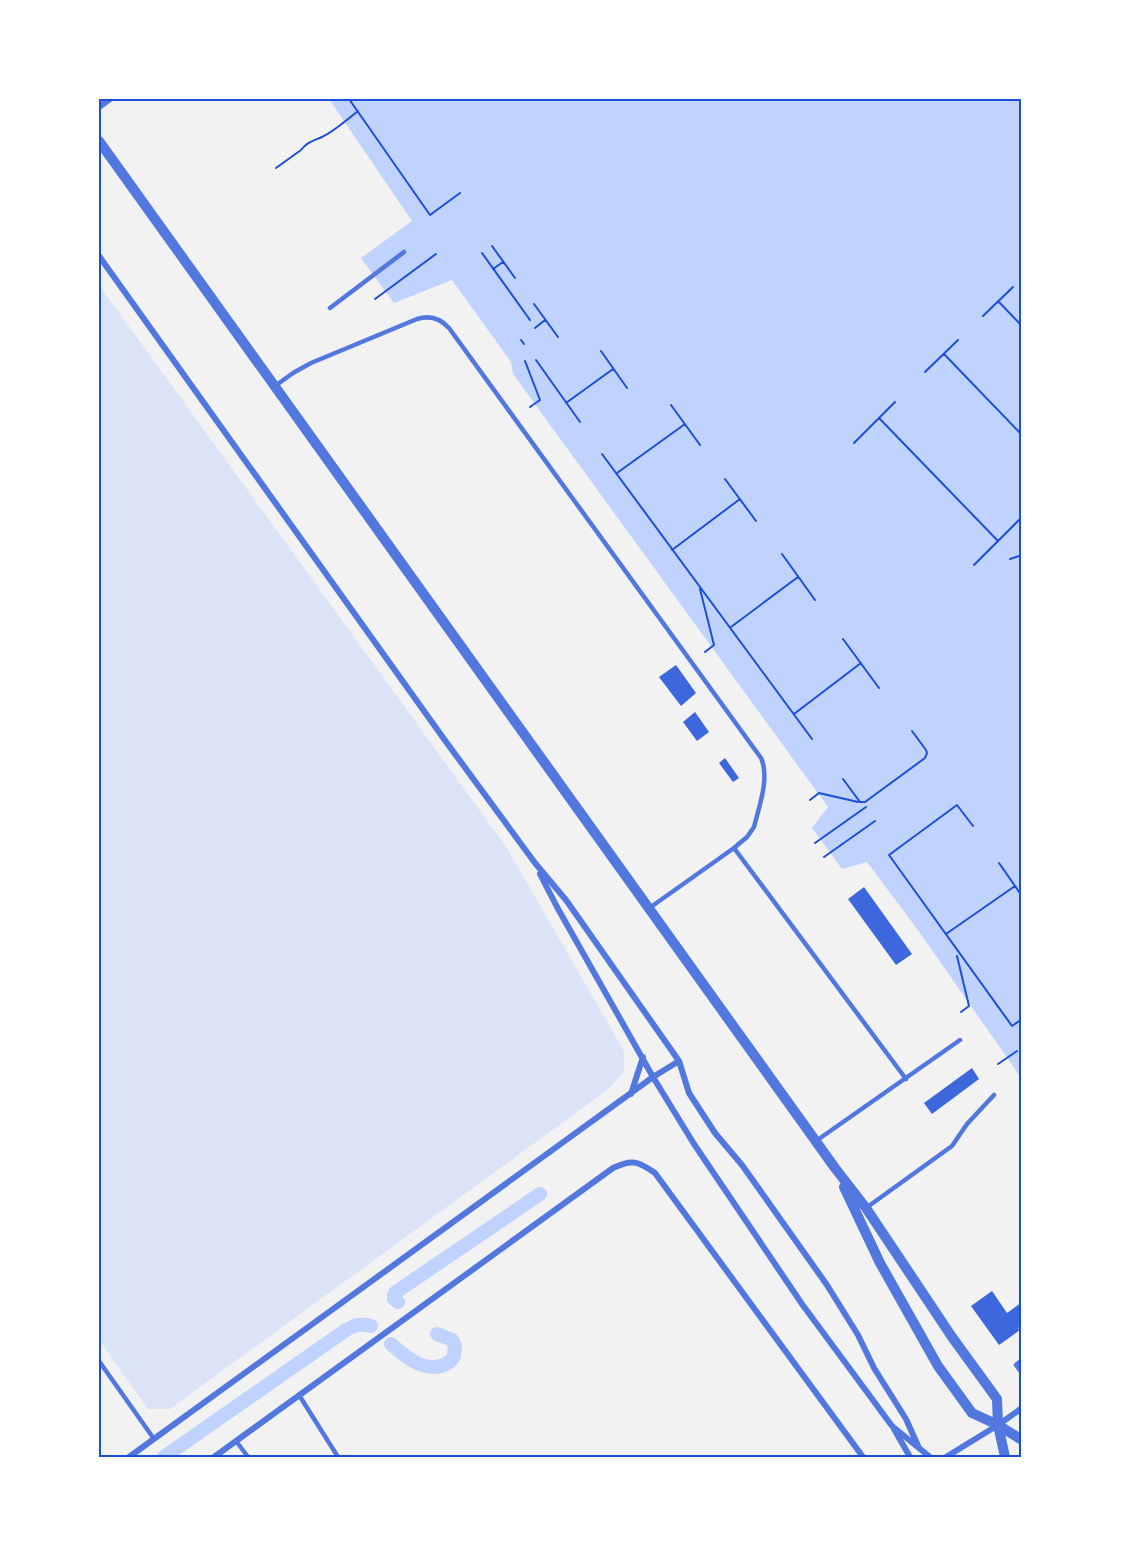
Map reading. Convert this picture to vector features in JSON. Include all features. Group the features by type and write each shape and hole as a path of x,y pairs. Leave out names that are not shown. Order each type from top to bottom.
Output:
{"street":[{"path":"99,107 110,99"},
{"path":"99,141 648,909 866,1208 997,1400 998,1425 1005,1457"},
{"path":"99,256 444,739 535,863 566,900 678,1061 689,1093 715,1133 742,1165 827,1285 906,1419 920,1448"},
{"path":"535,863 556,907 694,1144 802,1304 892,1426 910,1457"},
{"path":"631,1095 643,1058"},
{"path":"129,1457 678,1061"},
{"path":"214,1457 613,1168 630,1161 638,1162 655,1173 663,1183 863,1457"},
{"path":"835,1168 880,1263 939,1366 972,1413 1022,1440"},
{"path":"946,1457 1022,1408"},
{"path":"892,1426 930,1457"}],"lane":[{"path":"330,308 404,252"},
{"path":"275,387 311,363 417,319 433,317 447,325 761,758 765,768 765,778 754,826 747,837 648,909"},
{"path":"734,848 906,1079"},
{"path":"816,1141 960,1040"},
{"path":"866,1208 952,1146 967,1124 994,1095"},
{"path":"1022,1360 1016,1365 1022,1373"},
{"path":"99,1361 154,1439"},
{"path":"299,1395 338,1457"},
{"path":"236,1441 248,1457"}],"path":[{"path":"349,99 430,215 460,193"},
{"path":"276,168 313,139 322,137 358,111"},
{"path":"492,246 515,278"},
{"path":"482,253 530,320"},
{"path":"375,299 436,254"},
{"path":"493,269 503,262"},
{"path":"983,316 1013,287"},
{"path":"998,301 1022,326"},
{"path":"534,304 558,337"},
{"path":"536,328 546,320"},
{"path":"521,340 524,344"},
{"path":"925,372 958,340"},
{"path":"601,351 627,388"},
{"path":"944,354 1022,435"},
{"path":"536,360 580,422"},
{"path":"525,361 540,400 530,407"},
{"path":"566,403 613,369"},
{"path":"854,443 895,402"},
{"path":"671,405 700,445"},
{"path":"879,418 998,541"},
{"path":"616,474 685,424"},
{"path":"602,454 812,739"},
{"path":"725,479 756,521"},
{"path":"672,550 740,499"},
{"path":"974,565 1022,517"},
{"path":"782,554 815,600"},
{"path":"1010,559 1022,555"},
{"path":"730,628 798,577"},
{"path":"699,586 714,645 705,652"},
{"path":"843,639 879,688"},
{"path":"793,714 861,663"},
{"path":"810,800 819,794 865,802 925,758 926,750 912,731"},
{"path":"843,779 860,802"},
{"path":"973,826 957,805 890,855 1012,1026 1022,1020"},
{"path":"815,843 866,807"},
{"path":"824,857 875,821"},
{"path":"999,863 1022,896"},
{"path":"946,934 1015,886"},
{"path":"957,956 969,1006 961,1012"},
{"path":"998,1064 1017,1051"}],"shaded area":[{"path":"99,285 507,848 624,1051 624,1072 610,1088 170,1409 148,1409 99,1340"}],"water":[{"path":"329,99 1022,99 1022,1079 920,933 867,862 842,869 812,828 828,807 513,374 511,362 452,280 394,303 361,258 412,221"}],"building":[{"path":"676,665 696,693 681,706 659,677"},
{"path":"695,712 709,732 697,741 683,722"},
{"path":"725,758 739,778 733,782 719,763"},
{"path":"864,887 912,954 896,965 848,899"},
{"path":"972,1068 979,1079 932,1114 924,1103"},
{"path":"992,1291 1007,1313 1022,1302 1022,1325 1018,1328 1020,1330 999,1345 971,1306"}],"waterway":[{"path":"398,1302 394,1299 396,1292 540,1194"},
{"path":"164,1457 346,1330 358,1325 371,1326"},
{"path":"391,1344 405,1356 421,1365 439,1366 450,1361 454,1356 455,1346 452,1340 437,1334"}]}
